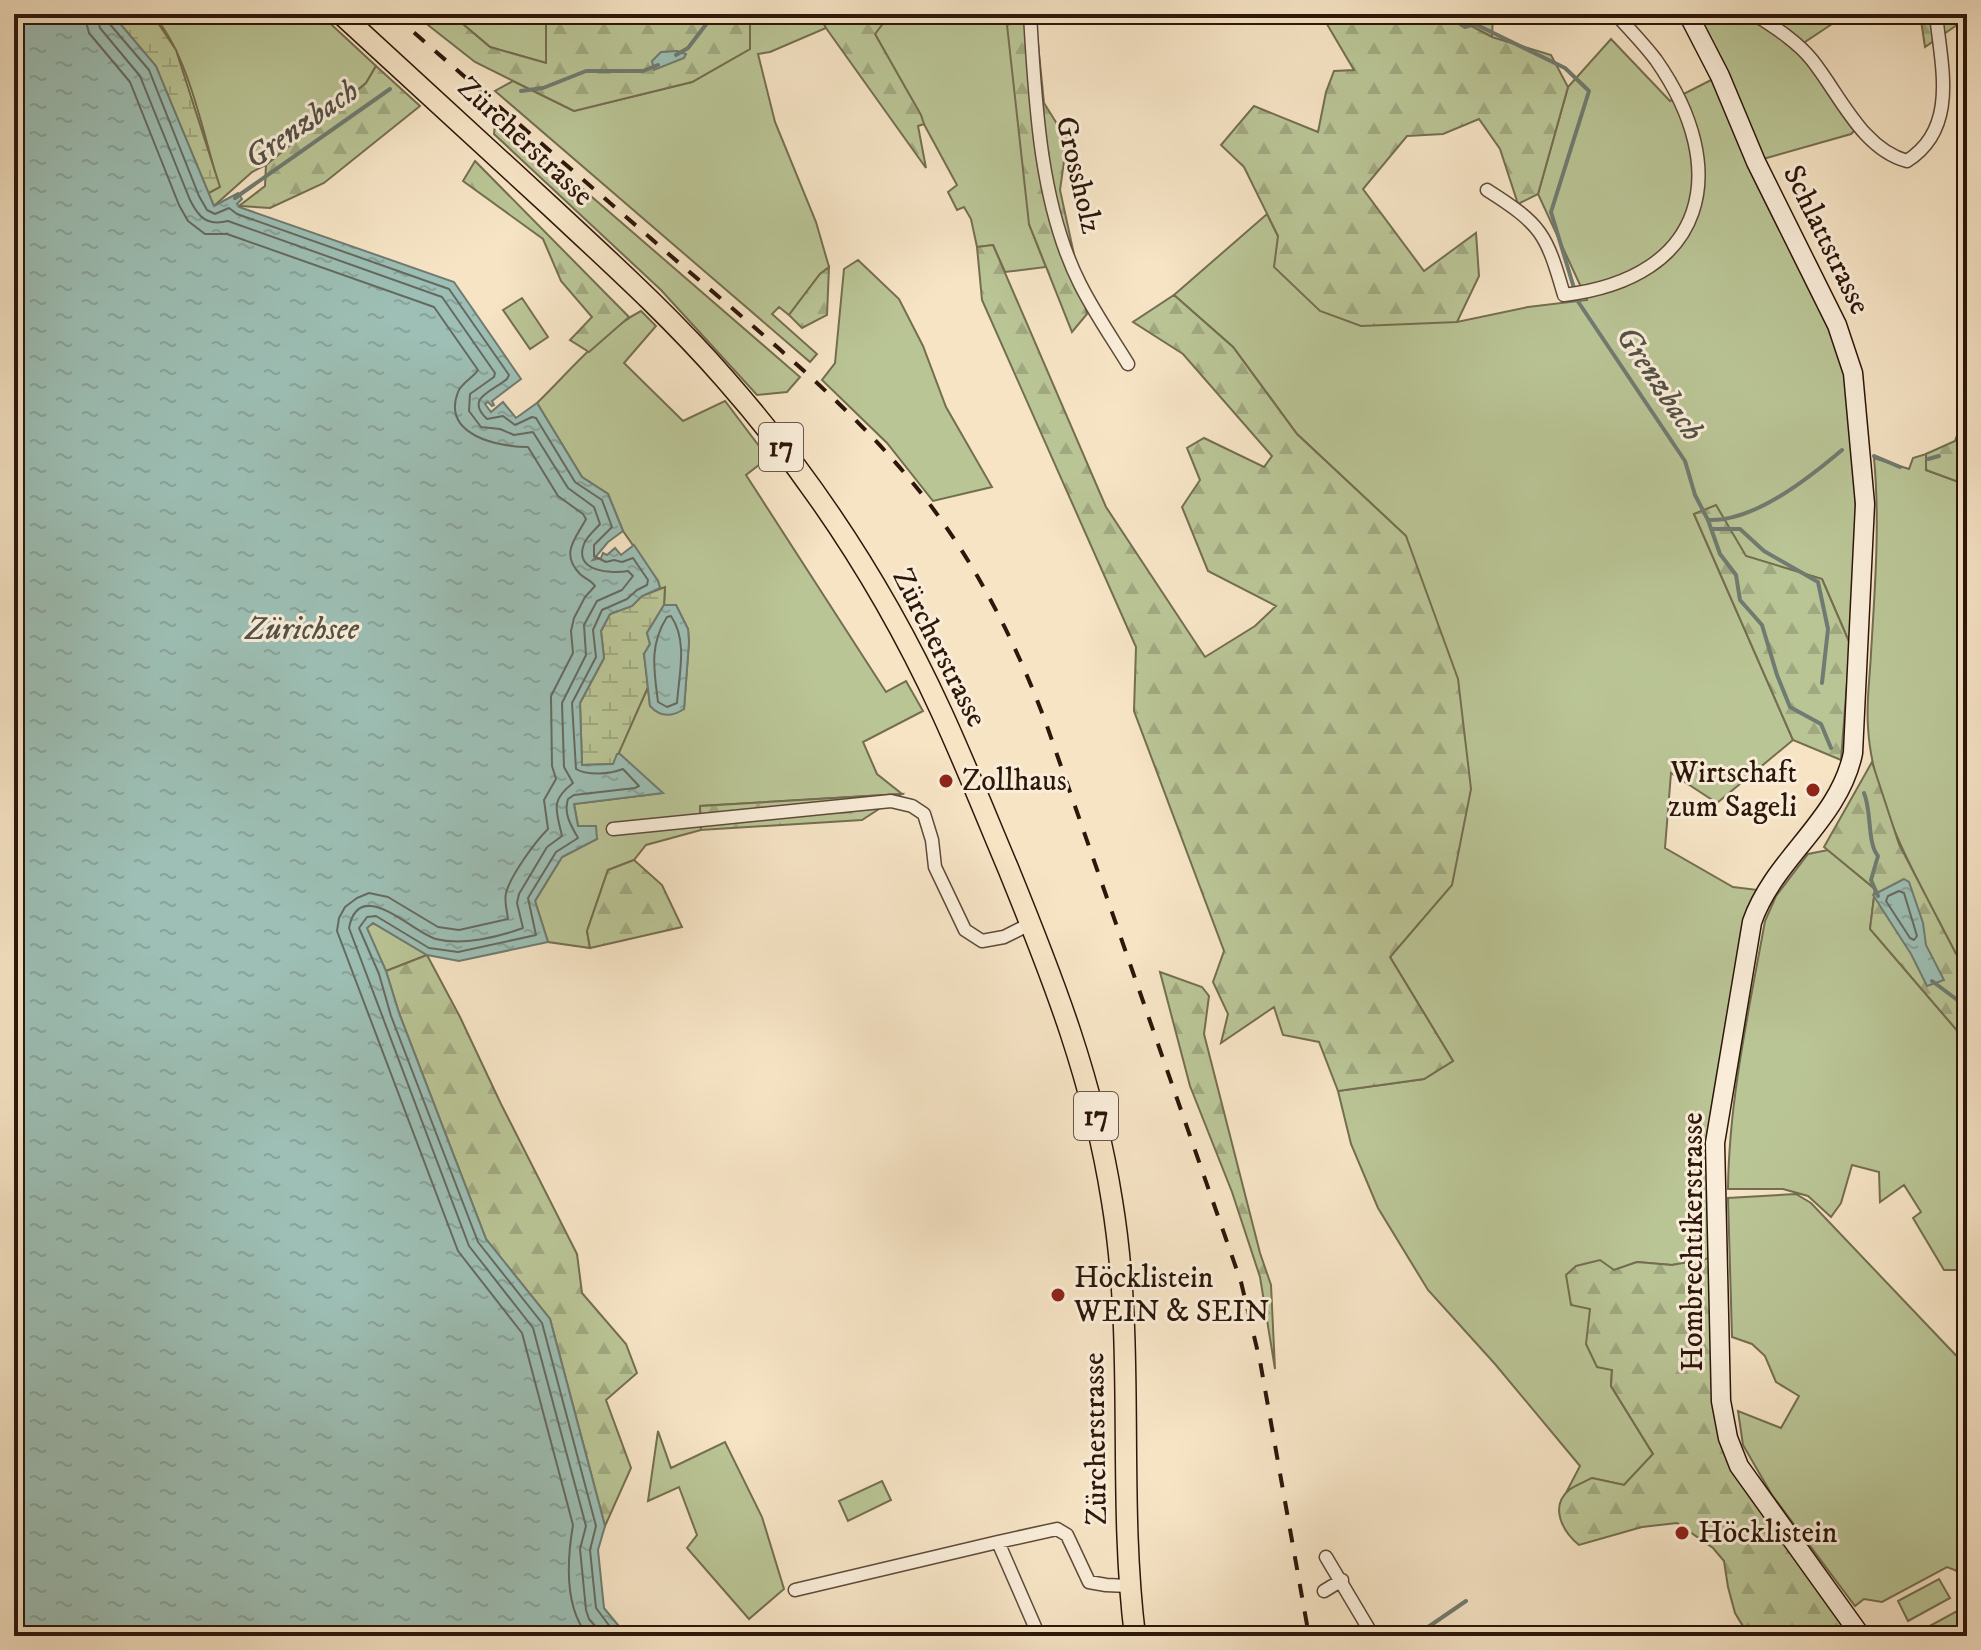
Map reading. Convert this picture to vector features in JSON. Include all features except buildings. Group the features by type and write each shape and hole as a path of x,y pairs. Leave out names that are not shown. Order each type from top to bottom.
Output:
{"main road":[{"name":"Zürcherstrasse","path":"341,14 671,320 725,378 800,471 845,538 901,631 941,710 1068,1020 1093,1100 1113,1204 1124,1316 1129,1586 1135,1636"}],"street":[{"name":"Grossholz","path":"1030,14 1036,105 1052,206 1080,283 1128,364"},
{"path":"1487,190 1531,220 1542,232 1564,295 1596,291 1629,279 1656,264 1678,243 1691,219 1699,193 1693,136 1678,100 1656,61 1616,14"},
{"name":"Schlattstrasse","path":"1688,14 1847,349 1859,419 1865,504"},
{"path":"1754,14 1810,57 1874,144 1892,157 1907,161 1922,152 1934,135 1944,101 1936,14"},
{"name":"Hombrechtikerstrasse","path":"1861,1636 1739,1466 1728,1438 1721,1401 1715,1143 1745,954 1757,907 1776,873 1832,806 1850,766 1856,730 1865,504"},
{"path":"613,829 891,801 912,806 924,814 932,840 935,867 965,930 982,941 1004,937 1030,924"},
{"path":"795,1590 1057,1529 1067,1535 1089,1582 1129,1586"},
{"path":"998,1542 1039,1636"},
{"path":"1326,1557 1373,1636"},
{"path":"1324,1591 1342,1580"}],"green space":[{"path":"100,14 152,14 176,50 220,187 207,194 214,206"},
{"path":"152,14 320,14 376,66 366,83 266,165 252,172 214,206 207,194 219,186 193,96 176,50"},
{"path":"414,14 451,14 490,47 546,63 546,19 549,14 750,14 750,49 692,82 574,111 475,62"},
{"path":"451,14 549,14 546,19 546,63 490,47"},
{"path":"750,14 819,14 826,28 770,52 758,54 775,122 816,222 829,267 820,274 789,315 779,307 772,314 817,354 810,362 495,91 513,81 574,111 692,82 750,49"},
{"path":"819,14 890,14 875,34 921,115 924,124 918,126 926,168 826,28"},
{"path":"890,14 1033,14 1029,224 1046,267 1005,272 993,245 977,247 971,219 964,207 957,210 948,192 957,185 875,34"},
{"path":"1035,14 1044,103 1067,140 1060,190 1087,314 1072,332 1029,224 1007,25"},
{"path":"1321,14 1449,14 1492,37 1551,55 1568,87 1538,194 1518,204 1500,149 1479,119 1443,134 1407,136 1363,189 1424,271 1476,233 1479,276 1457,322 1361,326 1320,311 1274,267 1278,236 1244,167 1221,145 1254,106 1318,132 1326,92 1334,71 1354,70"},
{"path":"1449,14 1493,14 1492,37"},
{"path":"1688,14 1847,14 1799,46 1859,126 1851,134 1756,161 1847,349 1856,509 1850,644 1822,579 1745,556 1716,506 1694,514 1793,740 1717,803 1671,773 1665,848 1733,887 1758,890 1746,918 1711,1258 1672,1265 1637,1262 1614,1270 1590,1309 1612,1369 1611,1386 1653,1454 1624,1485 1592,1478 1567,1491 1580,1466 1428,1290 1378,1208 1351,1144 1338,1091 1424,1079 1453,1061 1390,957 1452,884 1406,536 1297,434 1233,347 1174,295 1267,214 1278,236 1457,322 1528,307 1587,300 1538,194 1568,87 1611,39 1670,101 1719,76"},
{"path":"1920,14 1952,14 1957,25 1925,47"},
{"path":"376,66 420,106 324,183 270,208 239,206 265,186 266,165 366,83"},
{"path":"496,114 800,377 787,392 757,395 661,290 494,134"},
{"path":"475,161 629,317 589,352 570,340 592,317 561,281 543,239 463,181"},
{"path":"993,245 1106,507 1205,657 1255,626 1276,606 1208,571 1182,507 1200,480 1187,448 1204,438 1264,467 1272,456 1183,354 1133,322 1174,295 1233,347 1297,434 1406,536 1458,679 1471,789 1452,885 1390,957 1453,1061 1424,1079 1338,1091 1319,1042 1283,1035 1274,1007 1221,1043 1228,1014 1213,982 1224,951 1134,711 1136,647 982,300 977,247"},
{"path":"858,260 899,299 923,346 946,407 992,487 933,501 887,443 822,380 835,363 844,269"},
{"path":"829,267 827,315 802,328 789,315 820,274"},
{"path":"522,298 548,337 530,349 503,310"},
{"path":"641,311 656,326 624,363 683,421 725,401 768,458 746,475 886,692 906,681 923,711 863,742 877,774 902,794 700,806 701,830 646,845 634,860 608,870 587,931 590,948 548,942 535,901 562,857 597,839 578,826 574,804 662,793 617,754 648,687 650,706 684,709 688,629 676,605 664,605 665,588 660,588 623,531 608,494 582,477 537,403 599,341"},
{"path":"1967,407 1967,485 1926,470 1926,454 1955,441"},
{"path":"1926,454 1926,470 1967,485 1967,966 1956,954 1900,844 1879,786 1868,727 1876,555 1874,458 1909,469 1913,458"},
{"path":"1716,505 1746,556 1822,579 1850,644 1841,760 1793,740 1694,514"},
{"path":"665,587 664,605 647,633 650,644 644,654 648,687 614,764 582,765 580,703 604,658 601,631 610,614 632,606 642,596"},
{"path":"1872,762 1899,844 1956,954 1967,966 1967,1042 1870,929 1875,889 1824,847"},
{"path":"902,794 862,820 701,830 700,806"},
{"path":"1828,850 1875,889 1870,929 1967,1042 1967,1270 1944,1270 1913,1218 1921,1212 1904,1185 1880,1202 1879,1172 1852,1165 1841,1203 1831,1217 1808,1196 1783,1189 1728,1189 1736,1088 1765,921 1776,896 1808,854"},
{"path":"634,860 662,885 682,927 590,948 587,931 608,870"},
{"path":"373,923 427,955 386,971 366,928"},
{"path":"427,955 577,1254 582,1293 626,1344 637,1373 606,1400 631,1468 605,1526 550,1319 486,1239 399,1013 386,971"},
{"path":"1160,972 1202,987 1209,996 1204,1034 1271,1285 1275,1369 1260,1277 1232,1192 1190,1086"},
{"path":"1796,1194 1811,1203 1967,1367 1967,1581 1947,1567 1882,1602 1864,1599 1855,1606 1772,1495 1743,1445 1738,1411 1781,1428 1799,1396 1776,1382 1765,1356 1752,1344 1732,1337 1728,1198"},
{"path":"1711,1258 1718,1419 1852,1636 1749,1636 1735,1613 1724,1561 1713,1548 1677,1523 1642,1527 1579,1545 1560,1519 1560,1504 1571,1488 1592,1478 1624,1485 1653,1454 1611,1386 1612,1370 1597,1367 1586,1344 1590,1309 1571,1305 1566,1275 1576,1266 1600,1260 1614,1270 1637,1262 1672,1265"},
{"path":"658,1431 671,1468 725,1442 762,1517 784,1589 749,1619 687,1548 697,1535 679,1487 648,1501"},
{"path":"882,1481 891,1500 848,1521 839,1501"},
{"path":"1939,1579 1950,1598 1908,1621 1898,1601"},
{"path":"1957,1611 1967,1630 1956,1636 1916,1636 1915,1634"}],"water":[{"name":"Zürichsee","path":"14,14 112,14 156,66 214,206 238,193 242,199 237,204 239,207 454,282 521,379 492,401 494,405 485,404 491,412 503,402 516,418 537,403 582,477 608,494 623,531 608,542 593,560 615,548 621,555 634,545 658,581 660,588 642,596 632,606 610,614 601,631 604,658 580,703 582,765 613,764 617,754 620,754 663,793 574,804 578,826 596,826 597,839 562,857 535,901 548,942 459,961 427,955 373,923 367,928 486,1239 550,1319 605,1526 598,1550 604,1608 627,1636 14,1636"},
{"path":"661,52 686,54 684,58 654,70 652,61"},
{"path":"664,605 676,605 688,629 689,642 684,709 671,714 662,714 650,706 644,654 650,644 647,633"},
{"path":"1904,879 1909,882 1923,923 1926,945 1944,980 1927,986 1911,954 1873,895"}],"waterway":[{"name":"Grenzbach","path":"676,55 688,48 714,14"},
{"path":"1445,14 1465,27 1475,24 1565,68 1589,91 1551,212 1574,288"},
{"name":"Grenzbach","path":"521,91 543,88 586,71 643,71 658,65"},
{"name":"Grenzbach","path":"235,198 390,89"},
{"name":"Grenzbach","path":"1577,300 1685,461 1695,495 1708,520 1726,519 1762,506 1797,485 1842,450"},
{"path":"1961,446 1967,447"},
{"path":"1874,456 1900,467"},
{"path":"1928,459 1939,456"},
{"path":"1708,520 1720,554 1736,575 1740,600 1762,625 1790,707 1821,724 1831,748"},
{"path":"1712,529 1740,529 1764,551 1818,582 1828,629 1822,683"},
{"path":"1864,793 1872,843 1878,856 1871,880 1878,896"},
{"path":"1932,981 1960,1002 1967,1019"},
{"path":"1415,1636 1466,1601"}],"railway":[{"path":"393,14 836,401 925,498 979,579 1023,666 1047,726 1241,1282 1260,1361 1309,1636"}],"place":[{"name":"Zollhaus","path":"946,781"},
{"name":"Wirtschaft zum Sageli","path":"1813,790"},
{"name":"Höcklistein WEIN & SEIN","path":"1058,1295"},
{"name":"Höcklistein","path":"1682,1533"}]}
